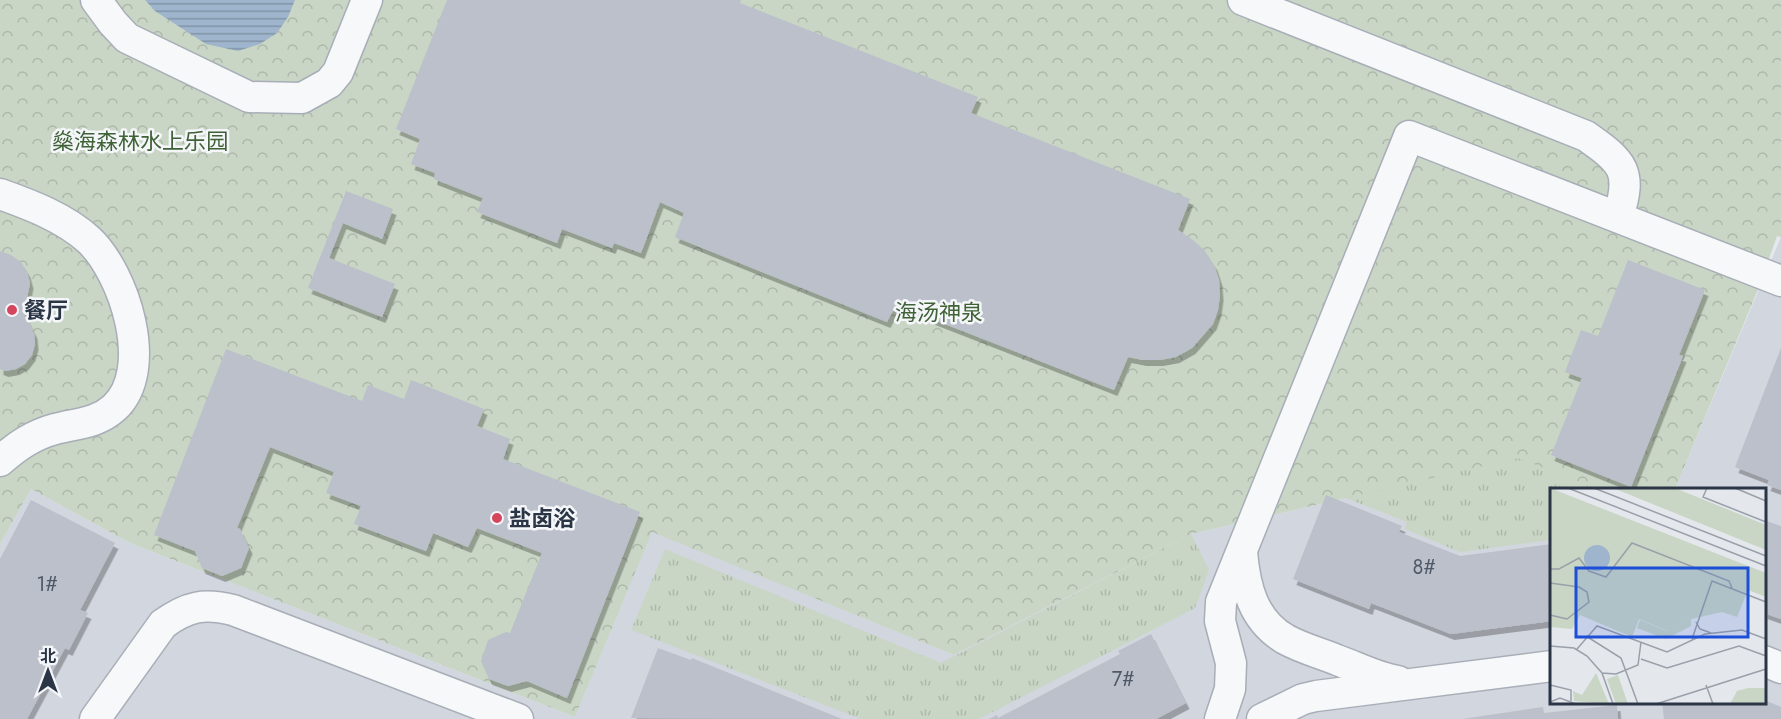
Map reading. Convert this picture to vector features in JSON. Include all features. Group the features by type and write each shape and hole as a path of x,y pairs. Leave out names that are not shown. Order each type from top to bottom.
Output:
{"lane":[{"path":"96,0 127,38 249,98 278,99 302,99 329,82 338,72 367,0"},
{"path":"1243,0 1586,136 1610,153 1623,169 1625,190 1618,217"},
{"path":"1220,719 1230,689 1231,663 1220,621 1221,602 1409,136 1781,281"},
{"path":"0,194 24,202 74,228 106,259 126,308 135,355 127,389 116,406 101,418 83,424 56,428 37,435 16,446 0,460"},
{"path":"1242,550 1250,597 1263,621 1286,639 1371,673 1392,680 1416,683"},
{"path":"99,718 163,624 176,615 195,608 213,605 233,610 518,719"},
{"path":"1766,663 1781,668"},
{"path":"1262,719 1303,699 1550,666"}],"shaded area":[{"path":"1781,237 1781,719 0,719 0,544 31,489 130,543 575,717 652,531 954,655 1191,534 1518,458 1550,488 1550,704 1766,704 1766,488 1675,488"}],"green space":[{"name":"海汤神泉","path":"0,0 1781,0 1781,237 1777,236 1759,287 1675,488 1595,488 1518,458 1191,534 954,655 652,532 575,717 130,543 31,489 0,544"},
{"path":"1412,189 1614,488 1550,488 1550,540 1460,552 1405,529 1407,522 1295,478"},
{"path":"1191,534 1209,570 1195,608 979,719 861,719 631,630 665,549 941,663"}],"water":[{"path":"145,0 295,0 288,17 277,33 260,44 238,51 206,44 155,11"}],"building":[{"path":"447,0 741,0 740,3 978,97 971,113 1190,199 1178,230 1204,250 1214,265 1219,280 1220,295 1213,324 1192,348 1176,357 1143,360 1128,357 1114,390 896,305 887,322 675,237 684,213 660,202 641,253 614,243 612,248 562,229 557,243 477,212 483,198 434,179 435,173 411,164 420,139 396,129"},
{"path":"346,191 393,209 382,239 343,223 329,258 395,284 382,317 308,288"},
{"name":"餐厅","path":"0,251 21,262 27,272 30,283 24,313 34,333 35,344 32,355 25,364 5,371 0,369"},
{"path":"1628,260 1705,290 1679,355 1683,356 1631,487 1551,455 1582,378 1565,372 1581,330 1598,336"},
{"path":"1781,348 1781,490 1767,485 1769,480 1735,467"},
{"name":"盐卤浴","path":"226,349 362,401 368,385 404,399 411,380 484,409 477,426 510,439 503,459 640,512 567,698 527,681 508,686 489,679 481,661 488,640 506,632 510,633 542,553 477,528 468,547 433,533 426,551 354,524 361,506 326,493 334,472 270,447 237,528 240,529 249,548 241,568 222,576 202,568 195,551 154,535"},
{"path":"1326,495 1402,526 1399,532 1460,556 1550,544 1550,621 1451,634 1371,603 1369,609 1293,579"},
{"path":"31,500 115,543 80,610 88,613 69,650 65,648 27,719 0,719 0,559"},
{"path":"1766,521 1781,526 1781,619 1766,614"},
{"path":"1151,634 1186,703 1156,719 989,719 997,715 998,718 1120,654 1118,651"},
{"path":"658,648 691,660 692,658 842,719 631,718"},
{"path":"1766,701 1781,707 1781,719 1664,719 1662,704 1766,704"},
{"path":"1617,705 1618,719 1462,719 1543,707 1544,713"}],"place":[{"name":"餐厅","path":"12,310"},
{"name":"盐卤浴","path":"497,518"}],"park label":[{"name":"燊海森林水上乐园","path":"140,141"}]}
